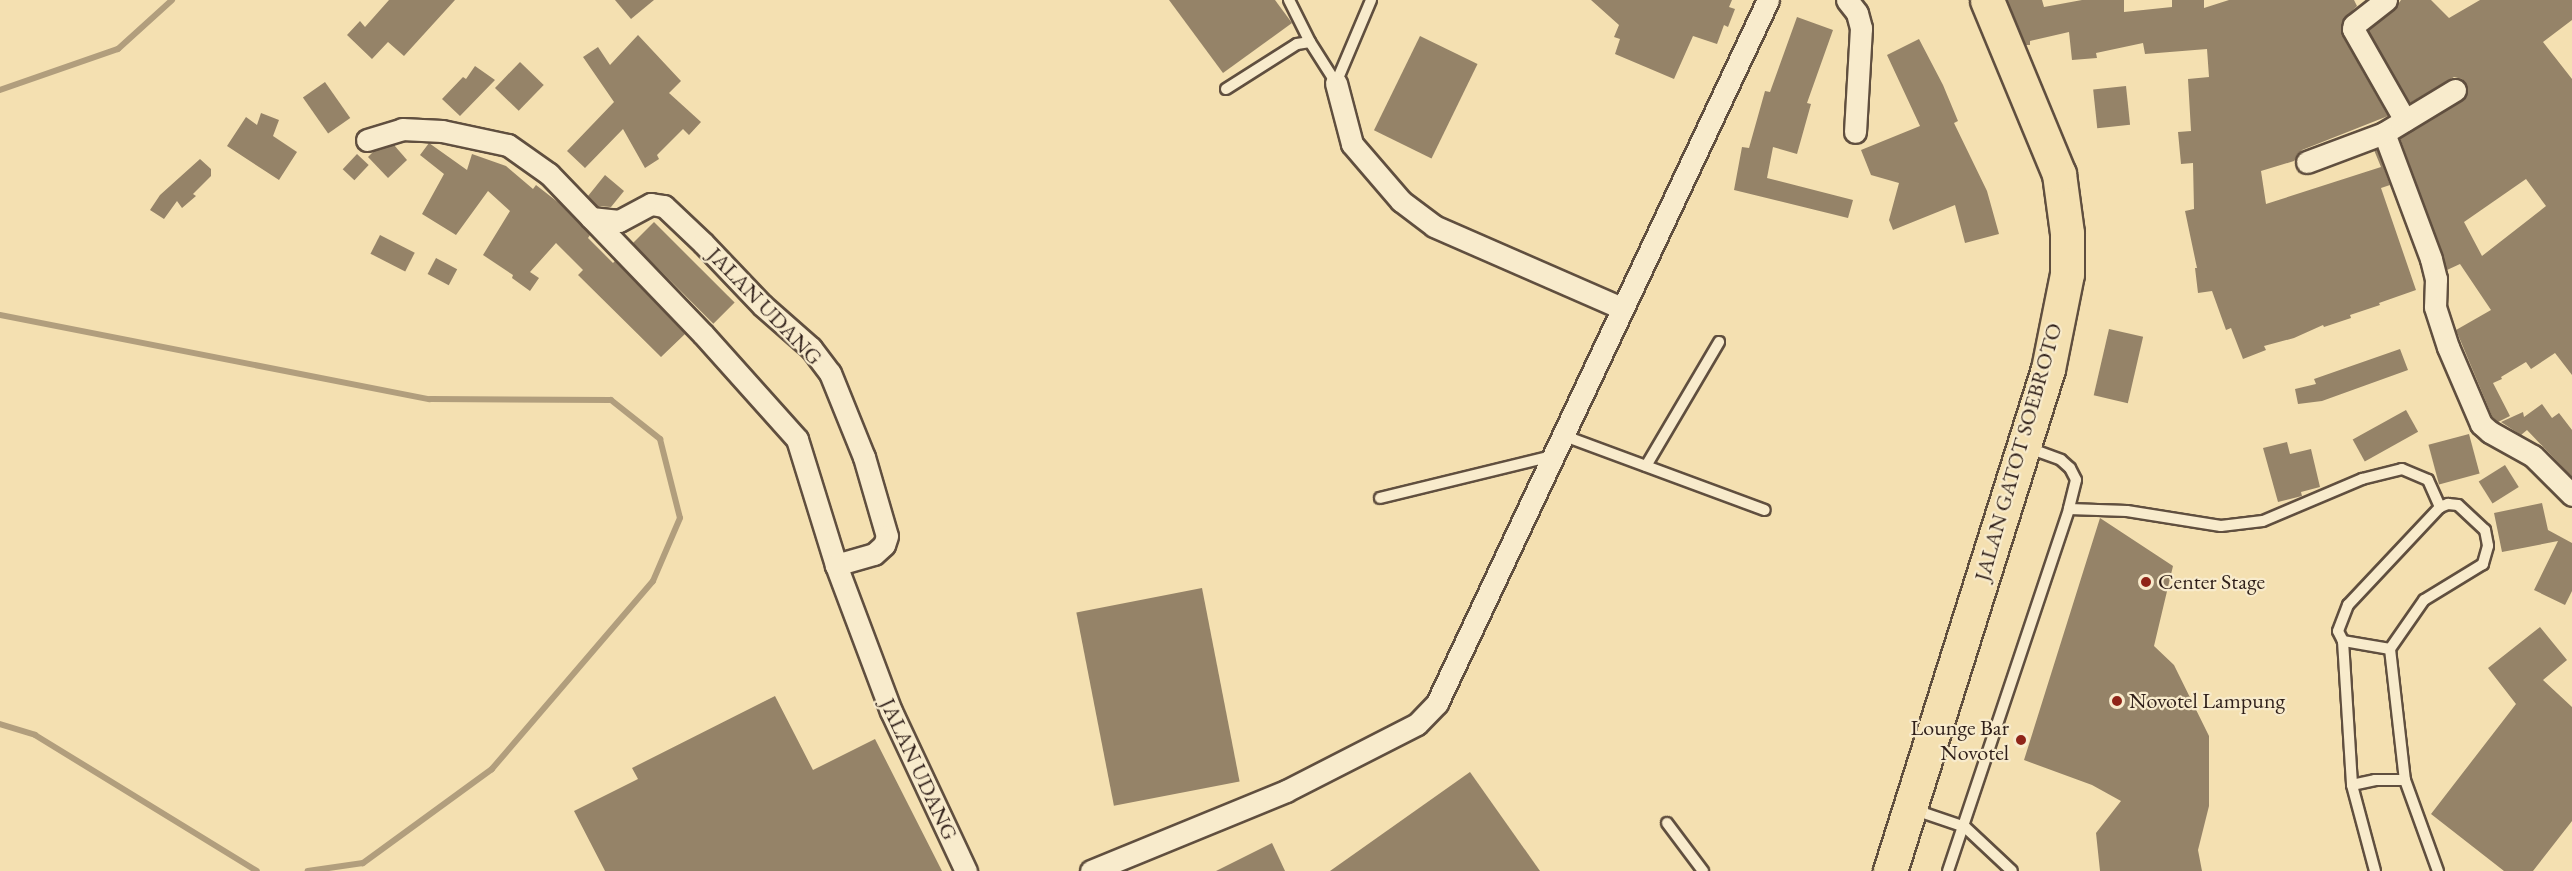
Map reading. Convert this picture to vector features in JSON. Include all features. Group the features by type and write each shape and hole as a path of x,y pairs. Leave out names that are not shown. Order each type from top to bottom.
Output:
{"main road":[{"name":"JALAN GATOT SOEBROTO","path":"1890,871 2048,369 2065,284 2067,233 2060,174 1987,0"}],"street":[{"path":"1090,871 1286,791 1417,724 1437,703 1768,0"},
{"path":"1847,0 1857,13 1861,28 1855,132"},
{"path":"2386,0 2354,25 2353,29 2405,120"},
{"path":"1336,83 1352,144 1401,201 1434,226 1622,308"},
{"path":"2307,162 2384,133 2455,90"},
{"name":"JALAN UDANG","path":"367,140 402,129 442,131 508,145 549,174 703,334 797,439 836,565 891,711 966,871"},
{"path":"2384,133 2431,259 2436,279 2435,308 2448,347 2481,424 2490,432 2533,456 2572,495"},
{"name":"JALAN UDANG","path":"591,218 619,221 651,204 664,206 704,243 762,305 811,348 830,373 864,457 887,536 884,545 874,554 836,565"}],"lane":[{"path":"1289,0 1310,42 1336,83"},
{"path":"1336,83 1371,0"},
{"path":"1226,89 1297,45 1310,42"},
{"path":"1646,466 1719,342"},
{"path":"1562,435 1765,510"},
{"path":"1948,871 1965,827 2069,509 2076,480 2070,468 2061,460 2024,446"},
{"path":"1380,498 1552,456"},
{"path":"2069,509 2127,511 2221,526 2263,521 2362,479 2402,469 2428,480 2440,507"},
{"path":"2375,871 2352,784 2343,641 2338,631 2348,604 2440,507 2452,504 2464,509 2485,530 2488,552 2483,564 2424,600 2390,649 2405,780 2438,871"},
{"path":"2343,641 2390,649"},
{"path":"2352,784 2375,780 2405,780"},
{"path":"1909,808 1965,827 2012,871"},
{"path":"1667,823 1703,871"}],"building":[{"path":"389,0 455,0 404,56 388,42 372,59 347,35 360,21 365,27"},
{"path":"615,0 654,0 631,19"},
{"path":"1169,0 1275,0 1292,23 1223,73"},
{"path":"1591,0 1732,0 1729,7 1735,9 1728,27 1724,25 1717,44 1693,36 1674,79 1615,54 1620,39 1614,37 1619,25"},
{"path":"2007,0 2042,0 2044,7 2082,0 2124,0 2124,12 2172,7 2172,0 2204,0 2204,8 2229,0 2354,0 2357,6 2342,21 2342,35 2388,116 2302,150 2294,161 2261,171 2266,204 2381,167 2374,150 2377,149 2390,185 2381,188 2416,290 2350,315 2351,318 2324,327 2323,325 2294,338 2264,346 2266,350 2243,359 2231,328 2226,330 2212,291 2198,293 2195,268 2197,268 2185,211 2194,209 2193,163 2181,164 2178,132 2191,131 2188,79 2209,77 2207,49 2145,54 2143,43 2096,53 2097,58 2072,60 2069,32 2030,41 2030,45 2026,45"},
{"path":"2401,0 2431,0 2449,18 2480,0 2572,0 2572,20 2543,42 2572,79 2572,375 2555,353 2531,369 2526,362 2501,377 2502,379 2493,383 2510,416 2498,422 2492,416 2456,330 2491,310 2460,264 2447,270 2400,138 2462,101 2468,89 2462,79 2454,77 2410,103 2368,30 2394,10","holes":["2526,179 2546,206 2482,256 2464,222"]},
{"path":"1797,17 1833,30 1807,103 1811,104 1797,154 1773,147 1767,178 1853,200 1848,218 1734,190 1742,147 1749,148 1765,91 1770,92"},
{"path":"638,35 681,81 669,93 701,122 689,135 683,129 657,155 659,159 645,168 623,129 585,168 567,151 614,102 583,57 598,47 610,65"},
{"path":"1420,36 1478,64 1431,158 1374,130"},
{"path":"1919,39 1943,85 1958,121 1954,123 1987,191 1999,234 1965,243 1955,205 1893,230 1889,220 1899,183 1871,175 1861,150 1920,126 1887,55"},
{"path":"520,62 544,85 519,111 495,88"},
{"path":"475,66 495,80 460,116 442,99 463,77 466,79"},
{"path":"325,82 350,118 328,134 303,97"},
{"path":"2126,86 2130,125 2097,128 2093,89"},
{"path":"261,113 279,120 273,136 297,152 279,180 227,146 246,117 257,125"},
{"path":"429,143 467,170 472,154 506,166 533,189 536,185 559,203 590,235 588,238 613,263 615,261 685,334 661,357 578,275 583,270 556,243 530,272 539,278 530,291 512,278 513,275 483,255 510,211 488,191 456,235 422,214 444,174 420,155"},
{"path":"394,145 407,160 388,178 368,157 374,151"},
{"path":"357,154 369,165 354,180 343,169"},
{"path":"200,159 211,169 211,176 193,194 196,196 182,208 177,201 164,219 150,210 160,195"},
{"path":"605,175 624,191 611,207 597,206 588,196"},
{"path":"654,222 735,303 713,324 633,243"},
{"path":"380,235 415,253 405,271 370,254"},
{"path":"436,258 457,269 449,285 428,274"},
{"path":"2109,329 2143,337 2128,403 2094,395"},
{"path":"2400,349 2408,370 2322,401 2298,404 2295,389 2316,384 2314,379"},
{"path":"2542,404 2552,418 2559,413 2572,430 2572,477 2527,430 2521,435 2501,422 2523,412 2524,417"},
{"path":"2406,410 2418,432 2365,461 2353,440"},
{"path":"2469,434 2480,474 2439,484 2428,445"},
{"path":"2287,442 2290,454 2311,449 2320,487 2301,492 2302,496 2278,502 2263,448"},
{"path":"2505,465 2519,487 2492,503 2479,481"},
{"path":"2542,503 2548,530 2572,543 2572,591 2565,605 2534,590 2558,541 2502,552 2494,513"},
{"name":"Novotel Lampung","path":"2100,518 2173,566 2154,646 2174,665 2209,736 2209,806 2198,850 2202,871 2100,871 2096,833 2121,801 2092,785 2024,760"},
{"path":"1202,588 1240,781 1114,806 1076,612"},
{"path":"2540,627 2567,660 2543,680 2572,707 2572,821 2533,871 2504,871 2431,814 2516,704 2488,668"},
{"path":"775,696 813,770 875,739 942,871 605,871 574,811 638,779 632,768"},
{"path":"1470,772 1540,871 1330,871"},
{"path":"1272,843 1285,871 1216,871"}],"waterway":[{"path":"0,90 118,49 172,0"},
{"path":"0,315 430,399 611,400 660,439 680,518 653,581 492,769 363,863 308,871"},
{"path":"0,724 35,735 257,871"}],"place":[{"name":"Center Stage","path":"2146,582"},
{"name":"Novotel Lampung","path":"2117,701"},
{"name":"Lounge Bar Novotel","path":"2021,740"}]}
